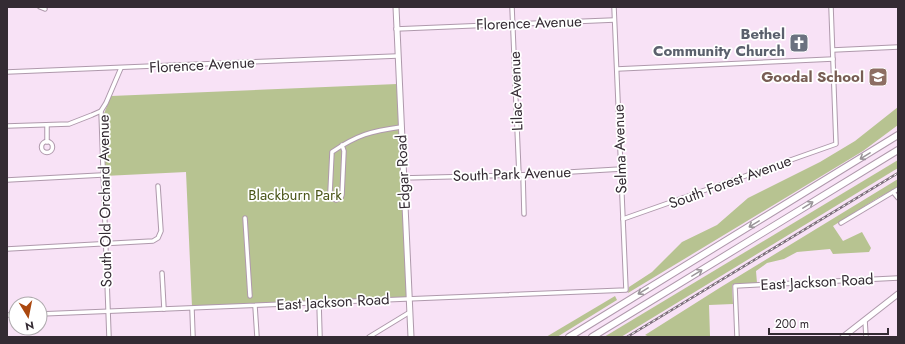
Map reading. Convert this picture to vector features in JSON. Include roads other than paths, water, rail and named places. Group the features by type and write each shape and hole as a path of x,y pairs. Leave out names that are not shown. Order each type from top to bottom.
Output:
{"highway":[{"path":"569,337 898,135"},
{"path":"592,337 898,150"}],"street":[{"path":"40,7 45,9"},
{"name":"Edgar Road","path":"396,7 397,56 411,337"},
{"name":"Lilac Avenue","path":"512,7 524,214"},
{"name":"Selma Avenue","path":"614,7 626,290"},
{"path":"617,69 833,59 831,7"},
{"name":"Florence Avenue","path":"396,29 614,20"},
{"path":"833,50 898,47"},
{"name":"Florence Avenue","path":"7,72 397,56"},
{"name":"South Forest Avenue","path":"623,219 836,144 833,59"},
{"name":"South Old Orchard Avenue","path":"109,337 102,175 101,111 121,68"},
{"path":"7,126 47,126 69,124 101,111"},
{"path":"47,126 47,142"},
{"path":"342,145 344,151 342,195 336,200 332,198 330,193 332,152 342,145 370,132 401,128"},
{"name":"South Park Avenue","path":"403,178 521,175 621,169"},
{"path":"7,180 102,175"},
{"path":"7,249 151,242 158,238 161,231 158,186"},
{"path":"841,223 898,189"},
{"path":"893,192 898,198"},
{"path":"245,218 250,296"},
{"path":"162,273 164,309"},
{"name":"East Jackson Road","path":"737,337 735,286 898,278"},
{"name":"East Jackson Road","path":"48,314 626,290"},
{"path":"843,337 898,294"},
{"path":"319,303 320,337"},
{"path":"255,306 257,337"},
{"path":"192,309 193,337"},
{"path":"369,337 410,312"},
{"path":"865,320 866,337"}],"railway":[{"path":"627,337 898,173"}],"place":[{"name":"Bethel Community Church","path":"799,43"},
{"name":"Goodal School","path":"878,77"}],"park label":[{"name":"Blackburn Park","path":"295,195"}]}
